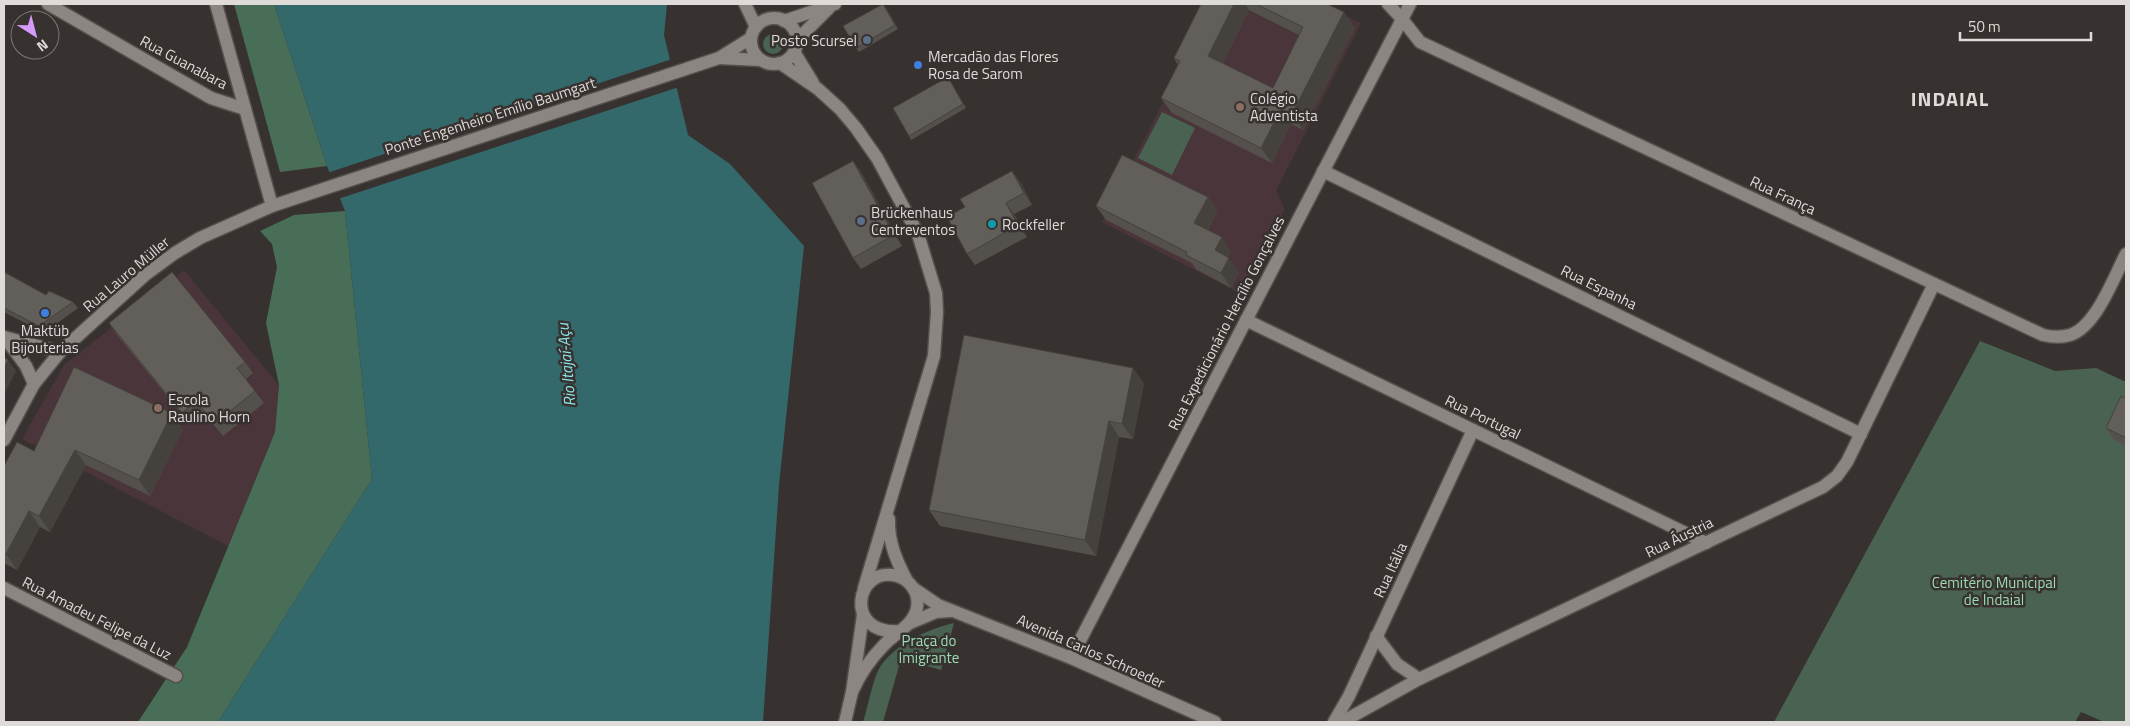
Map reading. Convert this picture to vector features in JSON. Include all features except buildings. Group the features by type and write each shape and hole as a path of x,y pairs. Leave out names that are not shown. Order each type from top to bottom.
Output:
{"street":[{"name":"Rua Guanabara","path":"48,4 211,98 245,109"},
{"path":"216,4 272,206"},
{"path":"745,4 754,33 752,47 760,60 770,64 785,61 795,46 833,5"},
{"name":"Rua França","path":"1388,4 1420,42 2043,335 2058,338 2071,335 2084,326 2094,314 2126,254"},
{"name":"Rua Expedicionário Hercílio Gonçalves","path":"1071,658 1410,4"},
{"path":"754,33 769,19 784,21 833,5"},
{"path":"784,21 790,25 795,46"},
{"name":"Ponte Engenheiro Emílio Baumgart","path":"272,206 719,58 754,33"},
{"name":"Avenida Carlos Schroeder","path":"795,46 818,89"},
{"name":"Ponte Engenheiro Emílio Baumgart","path":"719,58 760,60"},
{"name":"Avenida Carlos Schroeder","path":"780,63 818,89 856,128 893,186 918,234 936,293 937,312 934,356 864,588"},
{"name":"Rua Espanha","path":"1324,171 1861,434"},
{"name":"Rua Lauro Müller","path":"4,440 34,384 60,352 145,275 175,253 200,238 272,206"},
{"name":"Rua Áustria","path":"1342,722 1420,680 1822,487 1837,476 1847,462 1934,284"},
{"name":"Rua Portugal","path":"1246,320 1706,543"},
{"path":"5,338 60,352"},
{"path":"5,338 26,366 34,384"},
{"name":"Rua Itália","path":"1334,722 1349,696 1473,430"},
{"name":"Avenida Carlos Schroeder","path":"890,504 891,544 898,564 910,584 925,597 952,611 1071,658 1215,722"},
{"path":"852,692 871,659 904,628 914,616 917,606 917,596 910,584 899,576 889,574 871,581 864,588 860,606 869,624 878,629 888,632 904,628 922,617 936,612 952,611"},
{"name":"Rua Amadeu Felipe da Luz","path":"4,588 176,676"},
{"path":"845,722 852,692 863,615"},
{"path":"1376,636 1397,664 1420,680"}],"shaded area":[{"name":"Colégio Adventista","path":"1213,4 1321,4 1361,23 1276,191 1285,209 1239,293 1102,222"},
{"name":"Escola Raulino Horn","path":"184,270 279,385 275,432 228,546 22,439 64,365"}],"green space":[{"path":"234,4 274,4 327,166 280,172"},
{"path":"773,34 780,37 783,44 780,51 773,54 766,51 763,44 766,37"},
{"path":"1162,112 1195,128 1172,175 1138,158"},
{"path":"345,211 372,479 218,722 138,722 187,647 275,432 279,385 266,323 277,267 272,244 260,231 294,215"},
{"name":"Cemitério Municipal de Indaial","path":"1980,341 2055,371 2096,368 2126,382 2126,722 2104,722 2081,712 2075,722 1774,722"},
{"name":"Praça do Imigrante","path":"954,623 941,670 901,659 883,722 863,722 877,673 890,655 921,634"}],"water":[{"name":"Rio Itajaí-Açu","path":"274,4 667,4 664,35 688,135 730,164 804,246 779,485 763,722 218,722 372,479 345,211 327,166"}],"pier":[{"path":"672,59 679,87 338,199 327,173"}],"place":[{"name":"Posto Scursel","path":"867,40"},
{"name":"Mercadão das Flores Rosa de Sarom","path":"918,65"},
{"name":"Colégio Adventista","path":"1240,107"},
{"name":"Brückenhaus Centreventos","path":"861,221"},
{"name":"Rockfeller","path":"992,224"},
{"name":"Maktüb Bijouterias","path":"45,313"},
{"name":"Escola Raulino Horn","path":"158,408"}],"district":[{"name":"INDAIAL","path":"1950,98"}]}
